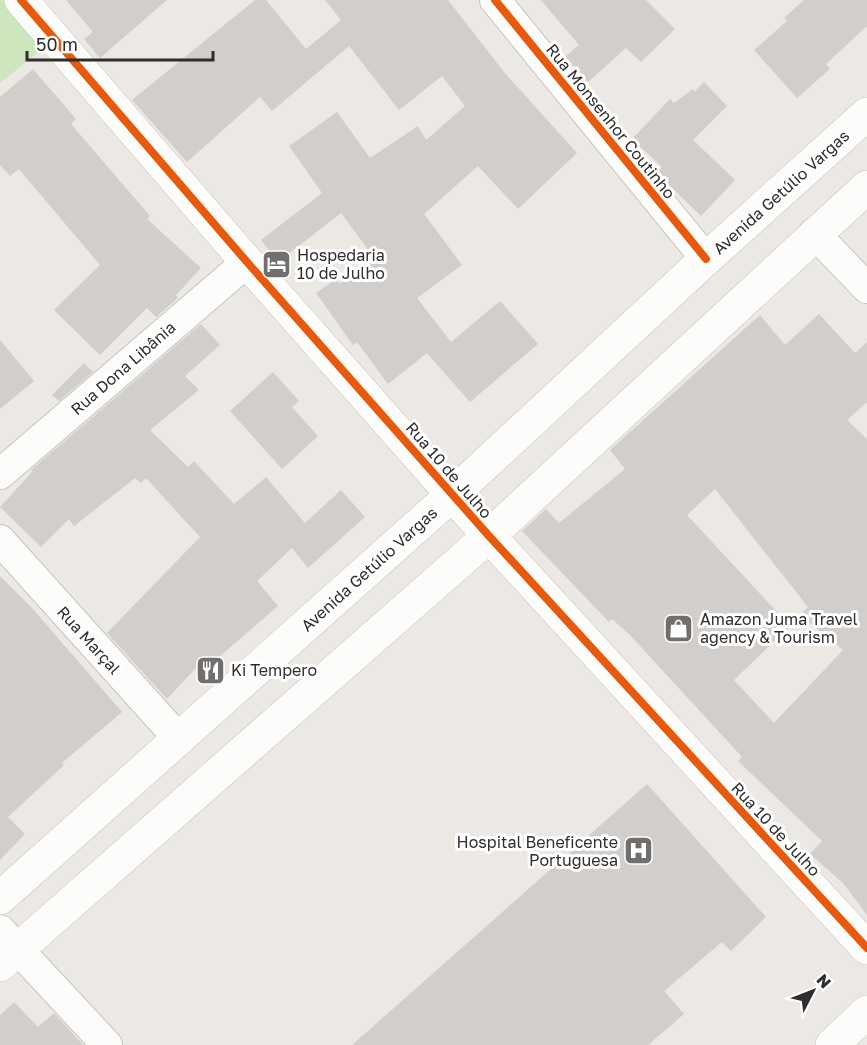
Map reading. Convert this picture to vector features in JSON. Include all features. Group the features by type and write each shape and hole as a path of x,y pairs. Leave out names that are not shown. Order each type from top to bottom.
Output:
{"main road":[{"name":"Rua 10 de Julho","path":"21,0 247,262 489,536 867,948"},
{"name":"Avenida Getúlio Vargas","path":"0,898 453,494 706,259 867,114"},
{"path":"6,948 489,536 814,233 867,187"},
{"path":"832,1045 867,1012"}],"street":[{"name":"Rua Monsenhor Coutinho","path":"495,0 706,259"},
{"path":"814,233 867,288"},
{"name":"Rua Dona Libânia","path":"0,474 247,262"},
{"name":"Rua Marçal","path":"0,540 179,739"},
{"path":"6,948 107,1045"}],"green space":[{"path":"0,0 22,0 56,38 0,83"}],"building":[{"path":"66,0 167,0 100,58 84,39 93,32"},
{"path":"255,0 266,0 306,49 341,20 325,0 448,0 504,72 577,153 518,209 478,166 424,214 462,265 417,298 451,342 500,301 538,344 470,402 427,353 388,384 357,342 353,345 316,293 336,279 340,284 373,256 341,213 278,262 261,240 322,193 289,146 337,112 370,158 418,126 426,140 465,106 442,76 399,110 349,46 272,111 260,97 187,162 132,100"},
{"path":"541,0 646,0 675,29 641,62 626,48 588,82 565,57 579,45"},
{"path":"804,0 867,0 867,26 826,64 830,69 797,98 754,50 787,21 784,18"},
{"path":"33,69 76,119 71,124 150,216 147,219 201,268 176,295 178,298 156,317 147,308 100,355 54,310 100,265 19,169 10,176 0,165 0,97"},
{"path":"704,82 727,106 693,140 735,180 701,216 657,172 662,167 632,139 670,99 674,103 693,89 694,92"},
{"path":"819,314 855,353 867,342 867,402 847,420 867,439 867,915 843,883 810,854 822,841 738,761 742,757 630,635 612,619 609,622 522,531 546,509 559,523 625,469 610,450 760,315 785,345","holes":["715,489 808,607 800,615 843,650 774,723 734,680 790,626 687,515"]},
{"path":"201,324 220,345 185,376 199,390 150,430 188,467 194,461 234,504 266,477 305,523 341,490 365,517 308,568 292,548 257,581 278,606 212,663 206,657 167,699 107,633 200,537 146,478 141,483 135,478 74,526 69,519 41,547 0,507 32,472 31,470"},
{"path":"0,340 34,381 0,409"},
{"path":"84,363 93,372 59,401 52,395"},
{"path":"273,372 299,401 292,407 318,436 282,469 230,411"},
{"path":"0,576 31,607 122,712 62,763 64,765 8,817 25,834 0,860"},
{"name":"Hospital Beneficente Portuguesa","path":"647,784 766,917 731,951 722,942 664,991 684,1014 648,1045 352,1045"},
{"path":"14,1002 38,1027 54,1013 83,1045 0,1045 0,1015"}],"cycle path":[{"path":"21,0 247,262 489,536 867,948"},
{"path":"495,0 706,259"}],"place":[{"name":"Hospedaria 10 de Julho","path":"276,264"},
{"name":"Amazon Juma Travel agency & Tourism","path":"679,628"},
{"name":"Ki Tempero","path":"210,670"},
{"name":"Hospital Beneficente Portuguesa","path":"639,851"}]}
